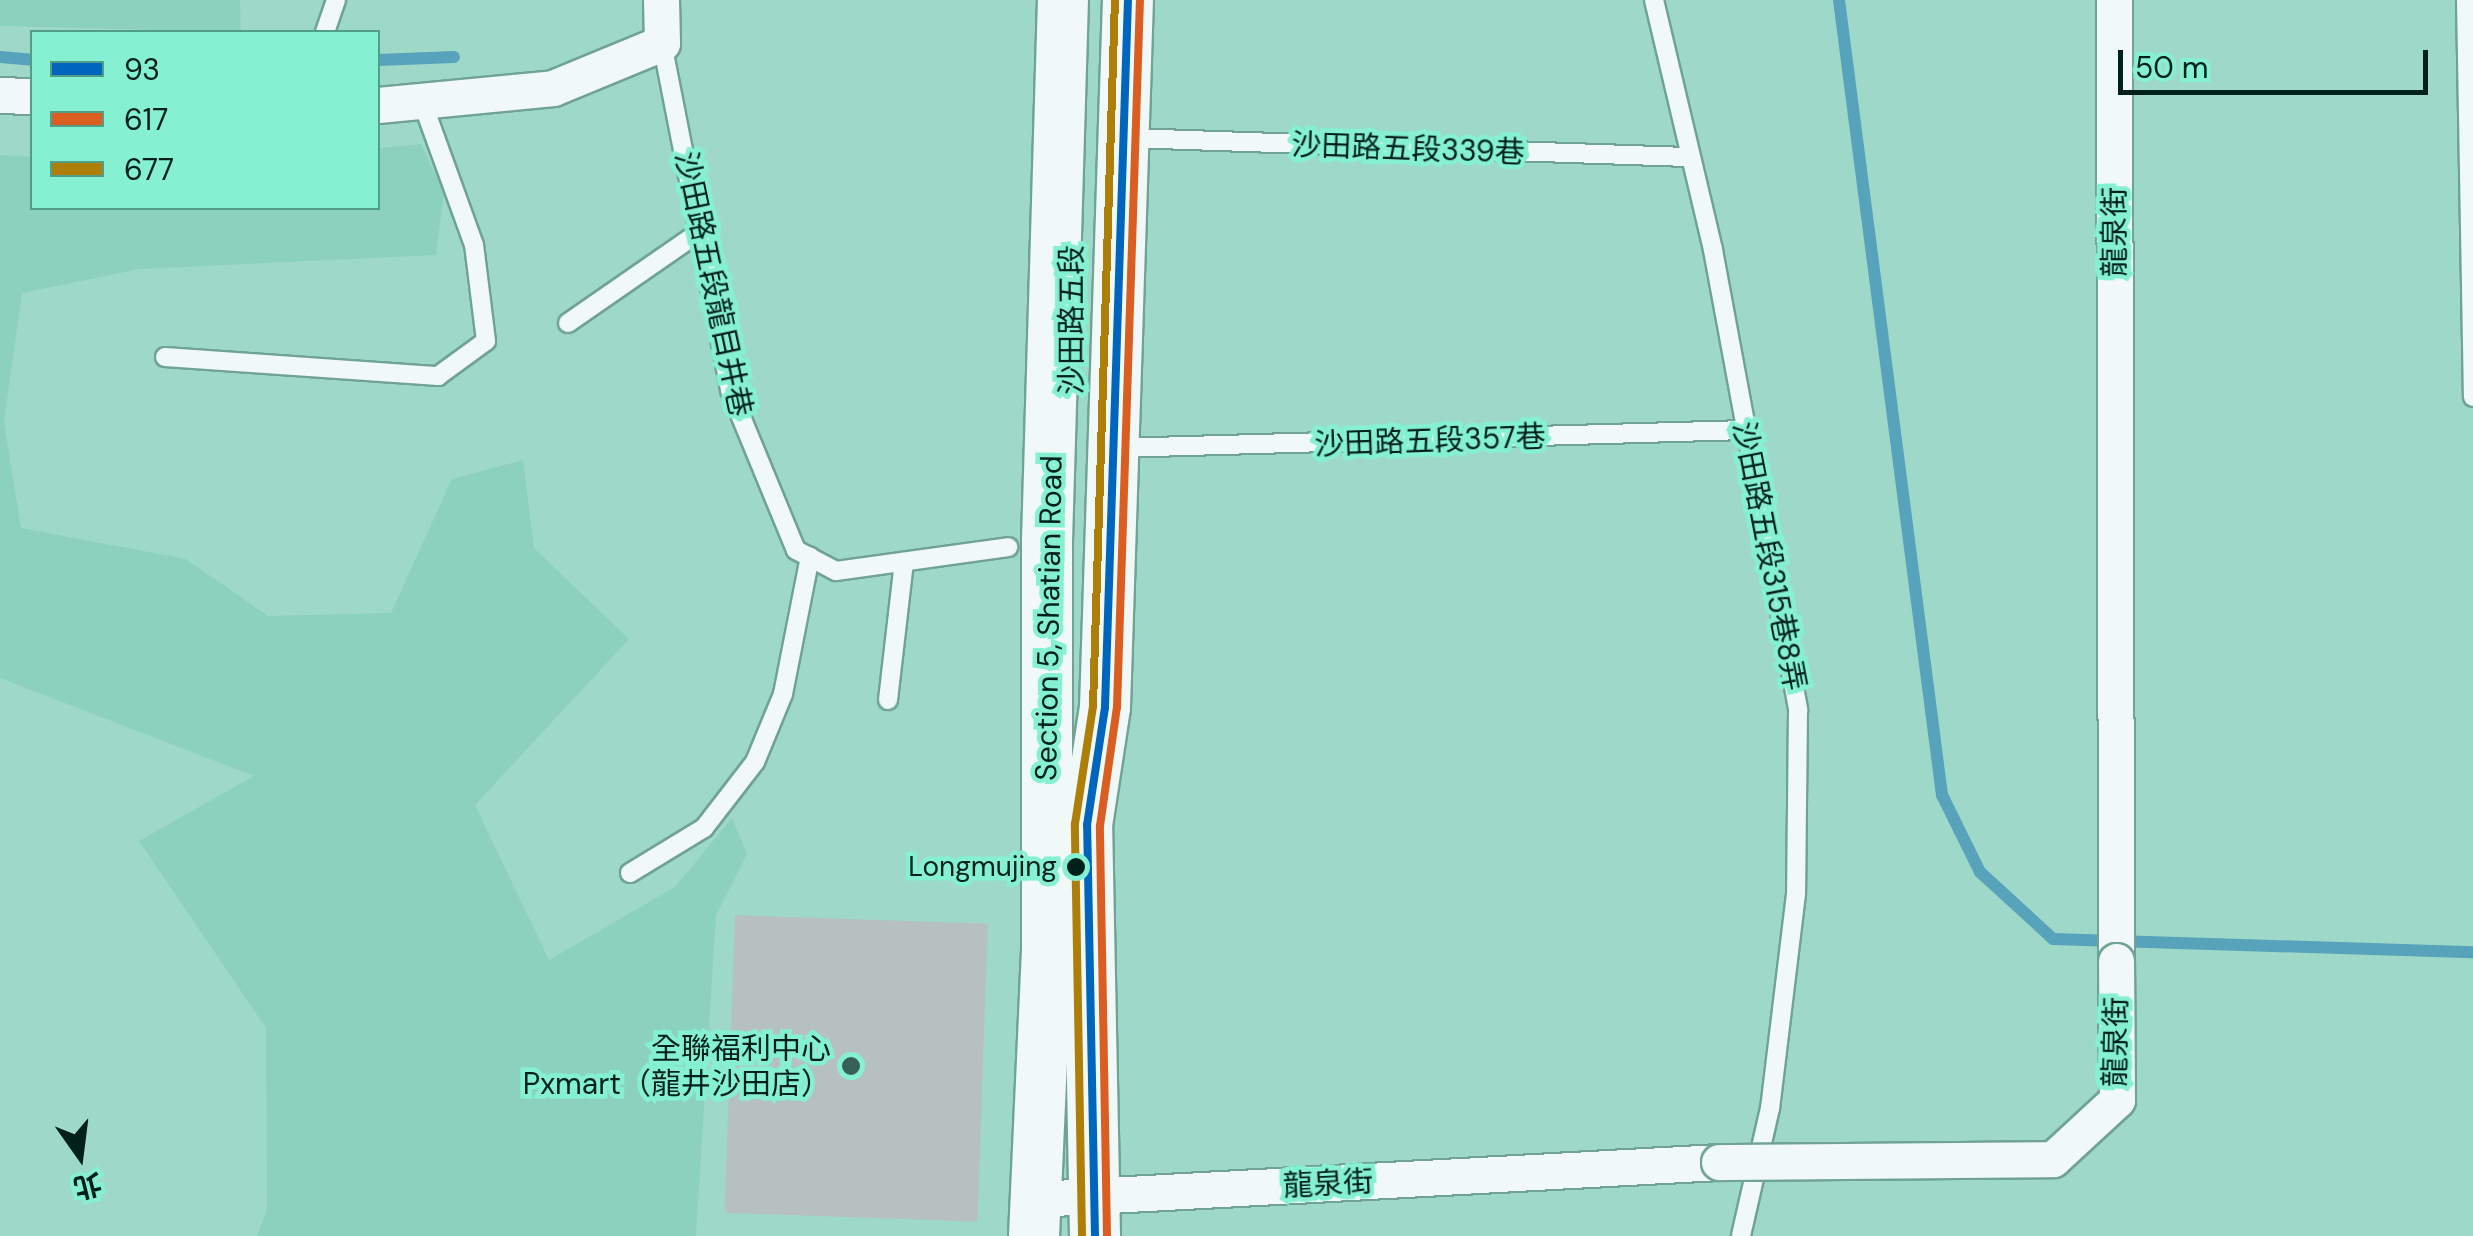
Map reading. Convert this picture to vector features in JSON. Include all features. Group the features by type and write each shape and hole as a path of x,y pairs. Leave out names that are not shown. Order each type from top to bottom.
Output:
{"street":[{"name":"沙田路五段龍目井巷","path":"661,0 662,43"},
{"name":"Section 5, Shatian Road","path":"1035,1218 1047,946 1028,547 1057,154 1062,0"},
{"name":"Section 5, Shatian Road","path":"1095,1215 1087,825 1105,707 1129,138 1128,0"},
{"name":"龍泉街","path":"1035,1218 1718,1162 2053,1158 2117,1100 2114,0"},
{"path":"380,105 553,88 662,43"},
{"path":"0,95 30,96"},
{"name":"沙田路五段","path":"1057,154 1075,259 1074,436 1083,450 1116,448"},
{"path":"1028,547 1077,585 1087,825"}],"lane":[{"path":"325,30 336,0"},
{"name":"沙田路五段315巷8弄","path":"1654,0 1783,598 1798,710 1796,894 1770,1108 1741,1236"},
{"path":"2466,0 2473,397"},
{"name":"沙田路五段龍目井巷","path":"662,43 730,390 775,514 796,550 810,557"},
{"path":"166,357 438,376 486,341 474,245 422,102"},
{"name":"沙田路五段339巷","path":"1129,138 1688,157"},
{"path":"568,322 701,231"},
{"name":"沙田路五段357巷","path":"1116,448 1744,430"},
{"path":"630,873 704,828 755,762 783,694 810,557 836,571 1028,547"},
{"path":"888,700 904,562"}],"green space":[{"path":"0,0 240,0 241,30 0,26"},
{"path":"421,144 444,193 436,255 140,269 22,293 4,422 21,528 186,559 268,616 391,613 452,479 523,460 534,548 629,639 475,805 549,960 675,887 732,818 747,854 716,915 696,1236 257,1236 267,1209 266,1028 139,841 254,776 0,678 0,155 30,157 30,210 380,210 380,148"}],"building":[{"name":"全聯福利中心 Pxmart（龍井沙田店）","path":"735,915 988,924 977,1222 725,1213"}],"waterway":[{"path":"1839,0 1942,795 1980,872 2053,939 2473,952"},
{"path":"0,57 30,60"},
{"path":"380,60 454,57"}],"transit line":[{"name":"677","path":"1082,1236 1075,824 1093,706 1115,0"},
{"name":"93","path":"1095,1236 1087,825 1105,707 1128,0"},
{"name":"617","path":"1107,1236 1100,826 1117,707 1140,0"}],"place":[{"name":"Longmujing","path":"1076,867"},
{"name":"全聯福利中心 Pxmart（龍井沙田店）","path":"851,1066"}]}
